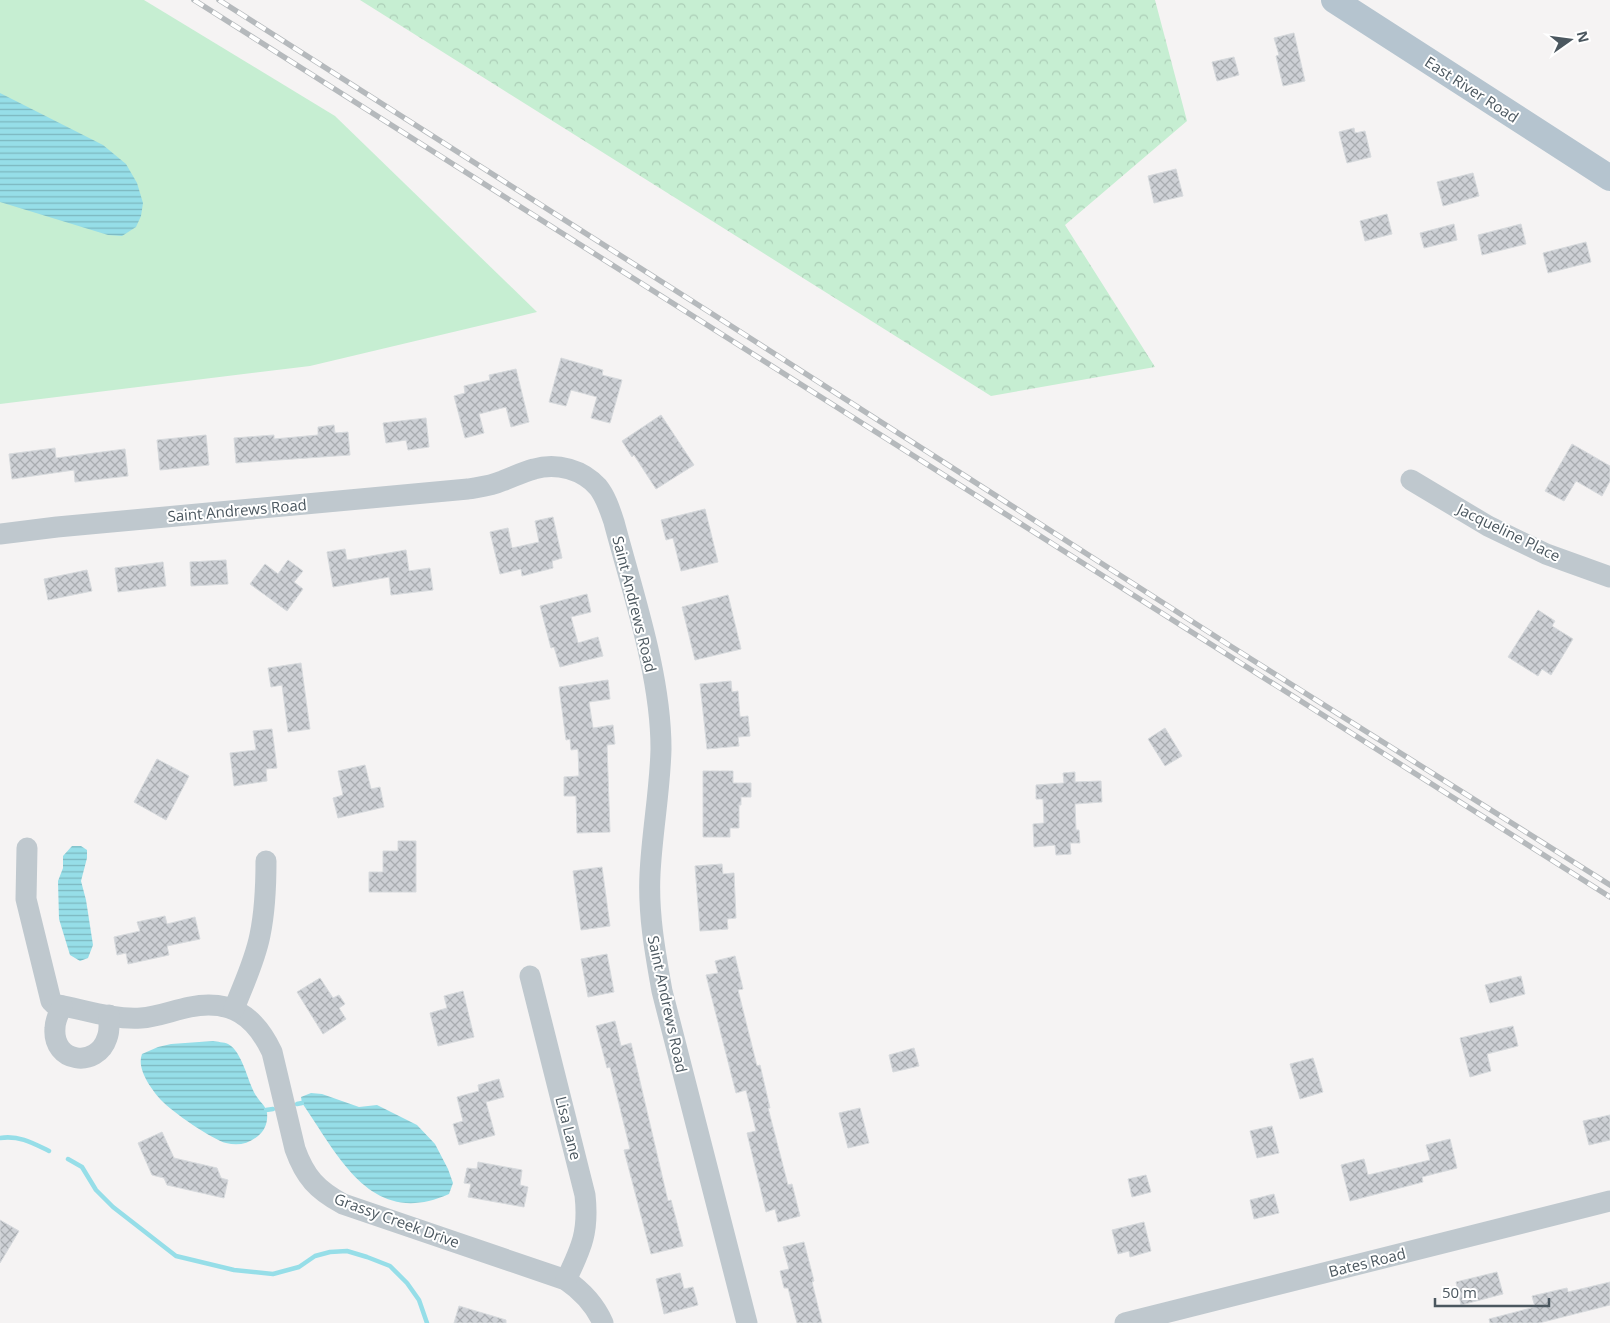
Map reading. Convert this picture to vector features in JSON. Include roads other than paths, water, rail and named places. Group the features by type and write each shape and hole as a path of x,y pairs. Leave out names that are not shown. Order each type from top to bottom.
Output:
{"main road":[{"name":"East River Road","path":"1334,0 1610,178"}],"street":[{"name":"Saint Andrews Road","path":"0,534 67,526 468,489 487,486 536,468 550,466 578,472 589,478 599,488 608,503 614,522 652,667 658,708 661,748 650,874 650,908 654,946 662,991 747,1323"},
{"name":"Jacqueline Place","path":"1411,480 1488,526 1546,554 1610,577"},
{"path":"27,848 26,886 28,912 48,995 54,1004 62,1006 54,1027 55,1039 60,1049 67,1056 87,1058 103,1046 108,1037 109,1015"},
{"path":"234,1009 254,960 260,937 265,904 266,861"},
{"name":"Lisa Lane","path":"530,976 585,1195 586,1229 581,1248 566,1280"},
{"name":"Grassy Creek Drive","path":"62,1006 125,1018 142,1018 206,1005 219,1005 234,1009 256,1024 272,1052 298,1156 307,1174 316,1186 343,1204 566,1280 585,1295 603,1323"},
{"name":"Bates Road","path":"1124,1323 1610,1201"}],"water":[{"path":"0,93 103,145 126,164 137,183 143,203 141,216 136,227 122,236 108,235 0,202"},
{"path":"72,846 81,846 87,850 87,858 81,881 93,945 88,958 80,961 70,955 59,919 58,881 63,868 63,856"},
{"path":"213,1041 228,1044 236,1051 254,1092 267,1113 264,1129 258,1136 247,1143 226,1143 192,1125 162,1101 143,1073 141,1066 142,1054 171,1044"},
{"path":"311,1093 322,1094 359,1107 377,1105 417,1125 435,1144 448,1169 453,1183 449,1194 422,1202 398,1202 378,1195 360,1182 344,1164 302,1103 301,1097"}],"waterway":[{"path":"297,1104 302,1103"},
{"path":"266,1110 273,1109"},
{"path":"0,1138 20,1139 49,1151"},
{"path":"68,1159 82,1167 96,1190 113,1207 176,1256 234,1270 273,1274 299,1267 315,1256 330,1252 347,1251 390,1266 407,1283 419,1300 427,1323"}],"railway":[{"path":"194,0 1610,897"},
{"path":"219,0 1232,647 1610,885"}]}
